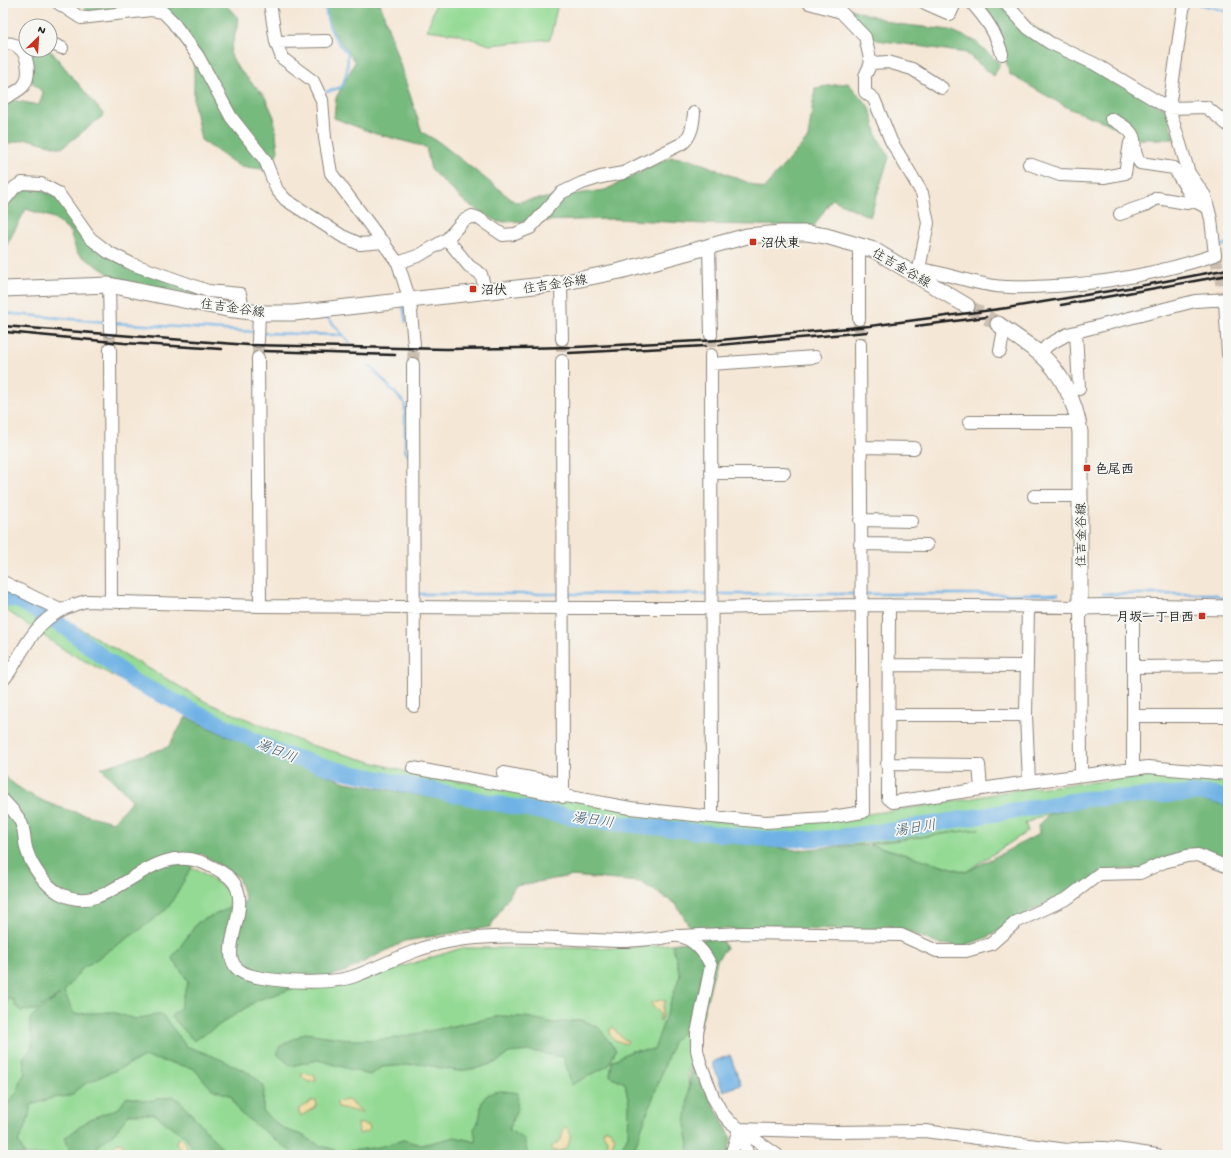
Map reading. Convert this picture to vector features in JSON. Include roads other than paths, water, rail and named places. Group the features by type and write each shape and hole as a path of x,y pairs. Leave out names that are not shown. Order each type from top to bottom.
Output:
{"main road":[{"name":"住吉金谷線","path":"3,289 109,285 251,312 294,313 486,293 561,283 620,271 709,245 747,236 781,233 807,233 826,236 859,245 886,256 917,271 967,306"},
{"name":"住吉金谷線","path":"1001,327 1040,354 1066,386 1078,422 1080,607"},
{"path":"1080,607 1133,606 1228,608"}],"street":[{"path":"58,3 81,18 151,10 163,12 172,21 198,56 230,117 265,160 277,190 286,200 342,236 360,244 384,242"},
{"path":"270,3 276,42 282,58 313,81 322,100 324,138 332,173 398,263 410,301 414,345"},
{"path":"809,3 841,12 865,37 871,63 865,76 865,92 874,99 891,141 922,193 928,223 917,271 943,273 984,284 1028,288 1092,284 1192,263 1215,255 1205,196 1189,173 1169,108 1184,4"},
{"path":"925,3 950,14 955,3"},
{"path":"972,3 984,16 997,36 1002,54"},
{"path":"1005,3 1028,28 1050,43 1095,64 1169,108 1206,107 1228,125"},
{"path":"276,42 326,41"},
{"path":"3,44 18,44"},
{"path":"58,46 62,48"},
{"path":"3,99 24,86 29,74 26,58"},
{"path":"871,63 888,62 912,69 942,88"},
{"path":"398,263 420,255 447,239 463,221 472,216 478,218 503,235 515,234 530,228 561,193 582,183 601,177 622,174 684,143 688,139 692,130 694,113"},
{"path":"1111,118 1126,128 1134,138 1134,154 1140,163 1174,168 1194,201 1208,208"},
{"path":"1029,164 1060,175 1104,177 1125,173 1131,135"},
{"path":"3,202 15,188 22,183 41,184 58,193 90,238 108,252 132,264 208,291 240,294 251,312 258,335"},
{"path":"1120,214 1146,205 1157,198 1187,203 1194,201"},
{"path":"447,239 469,266 481,274 486,293"},
{"path":"709,245 711,335"},
{"path":"859,245 859,319"},
{"path":"561,283 562,339"},
{"path":"109,285 110,331"},
{"path":"1040,354 1048,345 1058,338 1076,332 1195,301 1226,299 1228,354"},
{"path":"1000,351 1001,327"},
{"path":"1076,332 1079,389"},
{"path":"413,768 563,797 630,808 712,817 766,822 826,818 863,812 860,598 860,344"},
{"path":"110,349 111,601"},
{"path":"712,817 711,360 815,357"},
{"path":"258,358 260,606"},
{"path":"562,361 564,599 563,797"},
{"path":"413,364 414,706"},
{"path":"970,422 1078,422"},
{"path":"860,447 914,448"},
{"path":"711,473 784,474"},
{"path":"1034,496 1080,496"},
{"path":"860,520 912,521"},
{"path":"860,544 927,545"},
{"path":"3,582 59,611"},
{"path":"3,680 40,624 59,611 86,601 260,606 414,606 564,599 712,600 860,598 889,605 1080,607 1081,774"},
{"path":"889,605 889,715 887,764 888,798 893,802 1081,774 1133,768 1148,767 1228,774"},
{"path":"1133,606 1133,768"},
{"path":"1028,607 1026,715 1029,782"},
{"path":"888,665 1027,666"},
{"path":"1134,667 1228,666"},
{"path":"889,715 1026,715"},
{"path":"1134,716 1228,716"},
{"path":"887,764 980,765 981,789"},
{"path":"503,774 563,784"},
{"path":"3,800 22,824 27,852 37,872 61,894 86,901 112,891 129,879 159,863 176,858 200,861 231,879 238,890 240,901 239,915 230,944 230,956 235,968 253,977 286,982 332,980 352,977 431,945 477,937 552,936 620,941 743,933 901,935 937,951 966,951 991,944 1016,922 1068,898 1099,874 1140,873 1164,862 1187,856 1206,857 1228,867"},
{"path":"680,936 698,946 711,966 697,1033 697,1050 713,1096 722,1113 739,1129 777,1155"},
{"path":"731,1155 739,1129"},
{"path":"739,1129 748,1155"},
{"path":"739,1129 833,1132 925,1131 1068,1150 1082,1147 1113,1149 1157,1155"}],"water":[{"path":"730,1055 741,1085 723,1091 712,1062"}],"waterway":[{"path":"326,3 327,18 331,31 348,54 347,71 342,87 326,92"},
{"path":"1197,3 1228,12"},
{"path":"1221,246 1228,244"},
{"path":"391,263 396,275"},
{"path":"403,305 406,322"},
{"path":"3,313 106,322"},
{"path":"328,318 343,335"},
{"path":"114,323 255,332"},
{"path":"262,333 343,335 350,343"},
{"path":"370,366 405,404 405,452 408,454"},
{"path":"419,594 559,594"},
{"path":"566,594 709,594"},
{"path":"716,594 859,594"},
{"path":"866,594 1058,594"},
{"path":"1103,594 1215,594 1221,598 1228,598"},
{"name":"湯日川","path":"3,599 18,600 66,628 135,682 282,754 338,770 403,784 514,807 596,821 776,840 831,838 894,830 1085,799 1205,793 1228,798"}],"tunnel":[{"path":"1215,255 1225,300"},
{"path":"967,306 998,324"},
{"path":"859,319 860,344"},
{"path":"110,331 110,349"},
{"path":"711,335 711,355"},
{"path":"562,339 562,361"},
{"path":"258,341 258,358"},
{"path":"413,364 414,345"}],"railway":[{"path":"3,326 248,345 447,349 576,347 720,340 870,326 1007,308 1140,286 1228,269"},
{"path":"1061,305 1228,275"},
{"path":"916,326 986,317"},
{"path":"6,332 124,343 222,349"},
{"path":"719,345 867,332"},
{"path":"569,353 705,346"},
{"path":"264,351 395,355"}],"place":[{"name":"沼伏東","path":"753,242"},
{"name":"沼伏","path":"473,289"},
{"name":"色尾西","path":"1087,468"},
{"name":"月坂一丁目西","path":"1202,616"}]}
